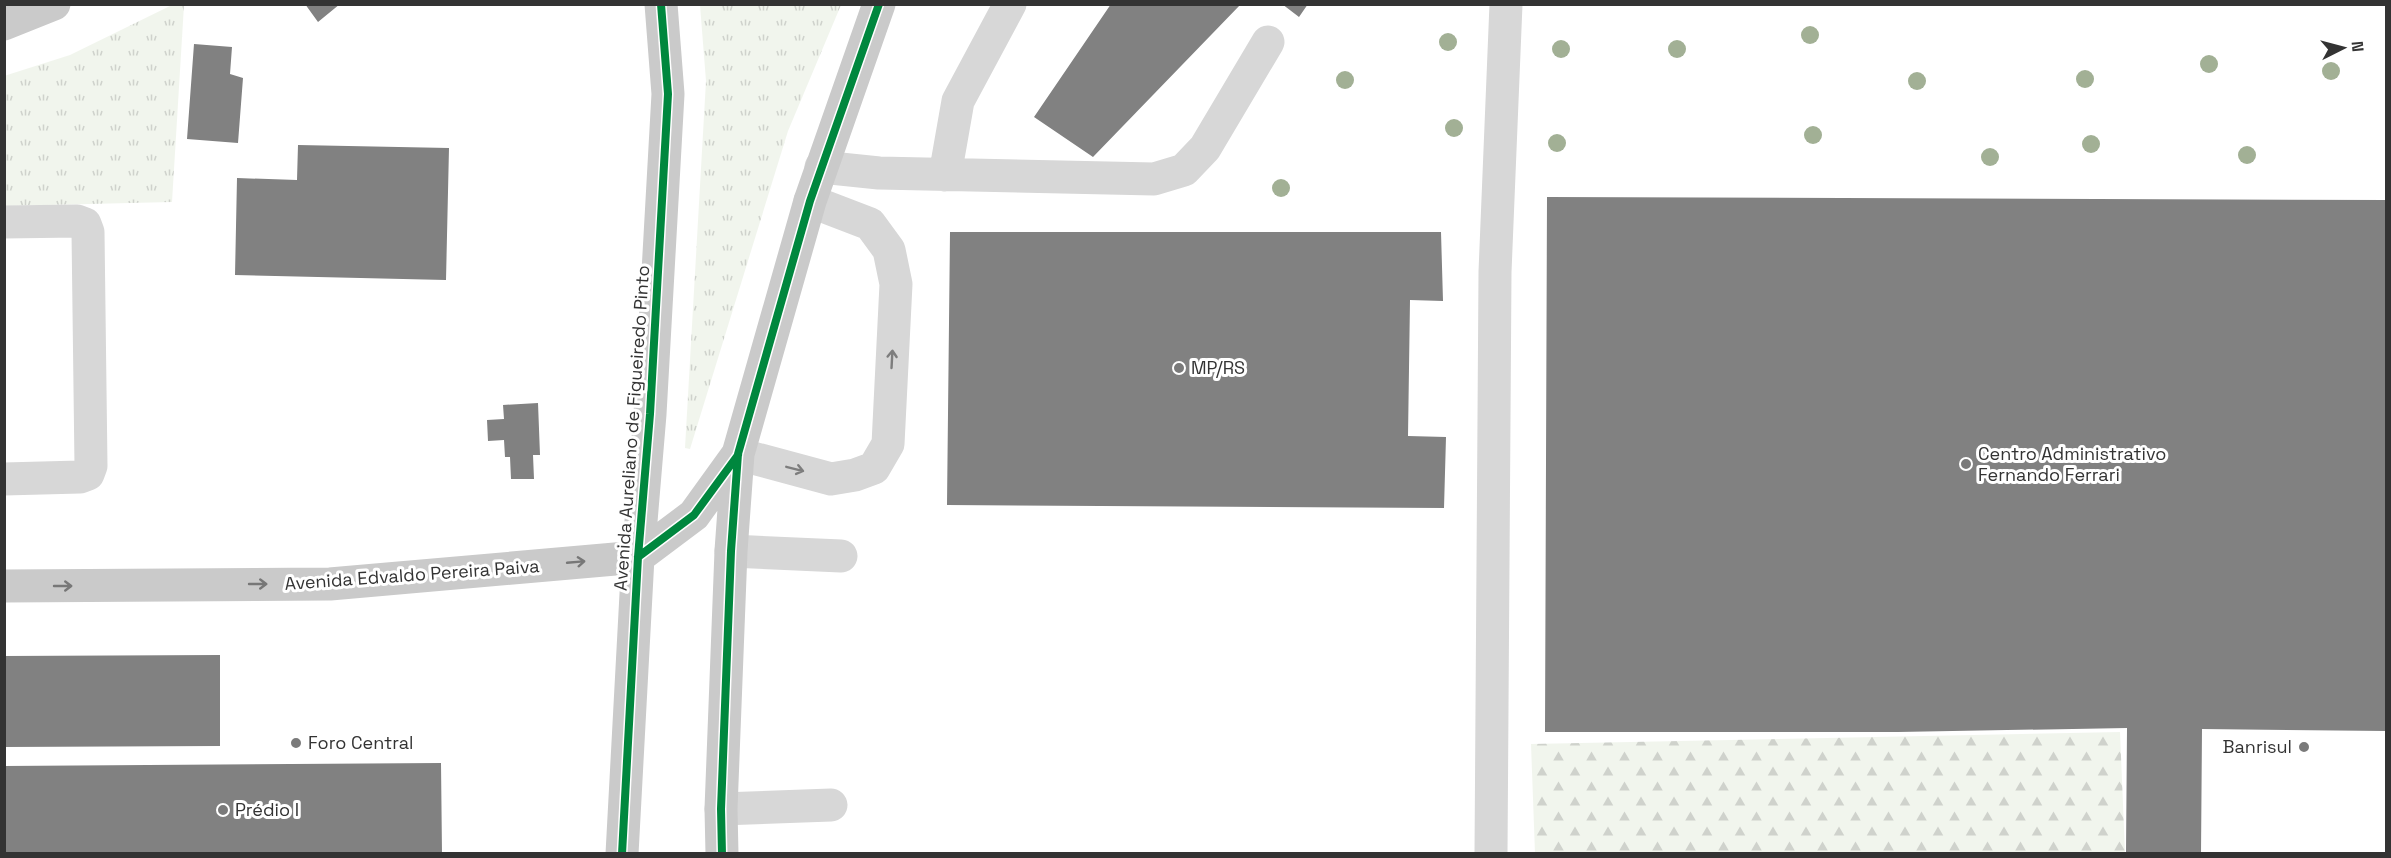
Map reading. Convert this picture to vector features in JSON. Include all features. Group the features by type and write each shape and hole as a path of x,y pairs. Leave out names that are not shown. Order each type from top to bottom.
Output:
{"main road":[{"path":"4,24 54,4"},
{"name":"Avenida Aureliano de Figueiredo Pinto","path":"622,854 638,557 650,414 668,94 661,4"},
{"path":"722,854 731,551 738,454 810,201 879,4"},
{"path":"638,557 694,515 738,454"},
{"name":"Avenida Edvaldo Pereira Paiva","path":"4,586 330,584 638,557"}],"lane":[{"path":"945,175 958,100 1010,4"},
{"path":"1491,854 1495,272 1506,4"},
{"path":"821,167 945,175 1154,178 1184,170 1204,148 1268,42"},
{"path":"738,454 831,479 855,475 874,468 888,444 896,284 890,250 870,224 810,201"},
{"path":"4,222 77,221 85,224 88,232 91,454 88,474 80,477 4,478"},
{"path":"731,551 841,556"},
{"path":"722,809 831,805"}],"green space":[{"path":"172,5 184,5 172,202 5,206 4,76 70,55"},
{"path":"700,5 841,5 788,131 690,449 685,448 706,81"},
{"path":"2120,732 2125,853 1535,853 1531,744"}],"building":[{"path":"305,4 340,4 318,22"},
{"path":"1111,4 1241,4 1093,157 1034,117"},
{"path":"1282,4 1308,4 1299,17"},
{"path":"194,44 232,47 230,74 243,78 238,143 187,139"},
{"path":"298,145 449,148 446,280 235,275 237,178 297,180"},
{"name":"Centro Administrativo Fernando Ferrari","path":"1547,197 2386,200 2386,731 2202,729 2201,854 2126,854 2127,728 1898,732 1545,732"},
{"name":"MP/RS","path":"950,232 1441,232 1443,301 1410,300 1408,436 1446,437 1444,508 947,505"},
{"path":"538,403 540,455 533,455 534,479 511,479 510,457 505,457 504,440 488,441 487,420 504,419 503,405"},
{"path":"220,655 220,746 4,747 4,656"},
{"name":"Prédio I","path":"441,763 442,854 4,854 4,766"}],"cycle path":[{"path":"622,854 638,557 650,414 668,94 661,4"},
{"path":"722,854 721,809 731,551 738,454 810,201 879,4"},
{"path":"638,557 694,515 738,455"}],"place":[{"name":"MP/RS","path":"1179,368"},
{"name":"Centro Administrativo Fernando Ferrari","path":"1966,464"},
{"name":"Foro Central","path":"296,743"},
{"name":"Banrisul","path":"2304,747"},
{"name":"Prédio I","path":"223,810"}]}
